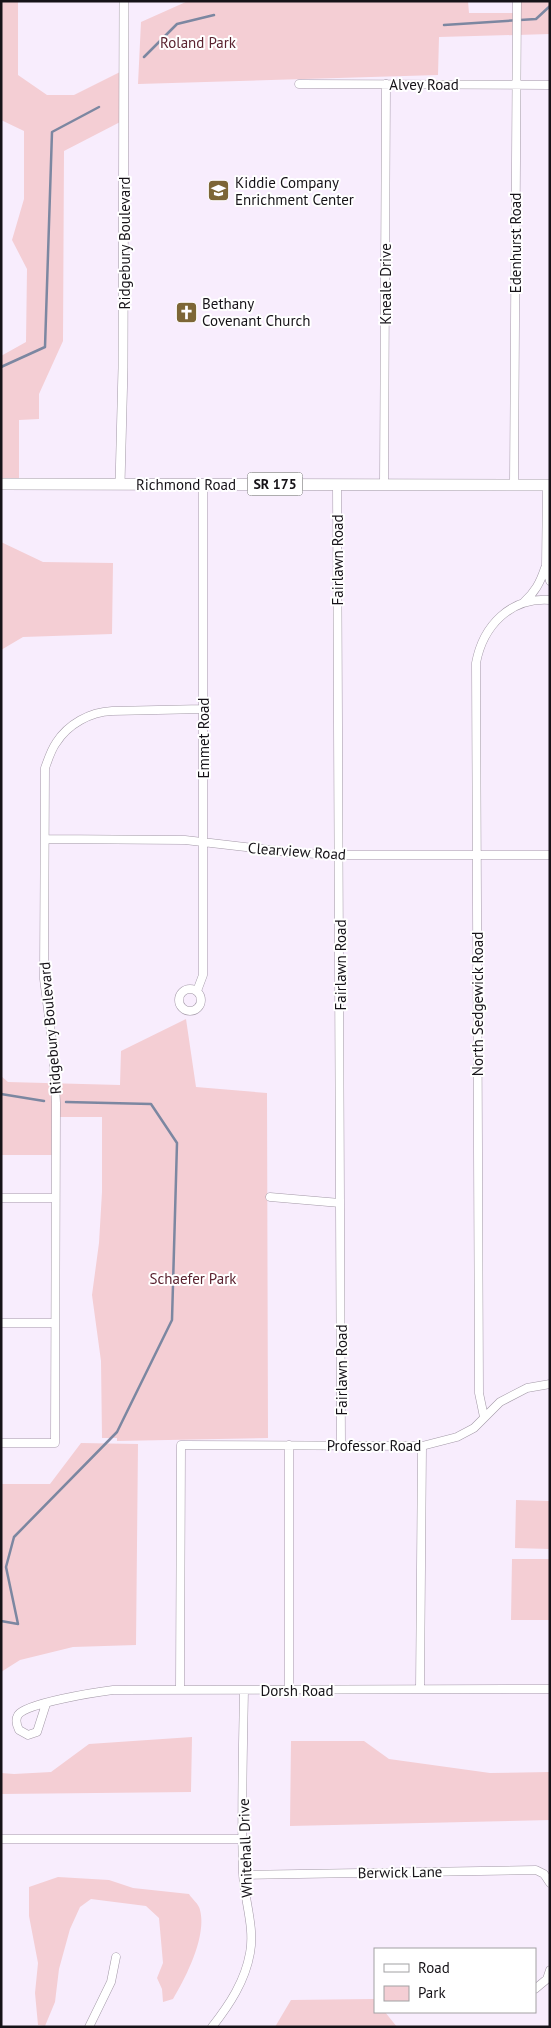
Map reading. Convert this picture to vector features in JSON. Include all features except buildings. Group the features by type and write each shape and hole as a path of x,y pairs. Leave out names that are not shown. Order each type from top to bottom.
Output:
{"main road":[{"name":"Richmond Road","path":"1,484 548,485"}],"street":[{"name":"Ridgebury Boulevard","path":"120,484 123,368 124,1"},
{"name":"Edenhurst Road","path":"514,484 517,1"},
{"name":"Alvey Road","path":"299,84 550,85"},
{"name":"Kneale Drive","path":"384,484 386,84"},
{"name":"Emmet Road","path":"197,991 204,975 203,484"},
{"name":"Fairlawn Road","path":"337,484 341,1445"},
{"path":"548,485 546,566 550,581"},
{"name":"North Sedgewick Road","path":"484,1418 479,1393 476,663 478,651 485,635 497,618 534,593 540,584 546,566"},
{"path":"520,604 550,600"},
{"name":"Ridgebury Boulevard","path":"1,1443 56,1443 55,1070 44,979 45,768 56,743 69,728 87,716 100,712 203,710"},
{"name":"Clearview Road","path":"45,839 185,840 297,853 339,855 550,855"},
{"path":"270,1197 340,1203"},
{"path":"1,1198 56,1198"},
{"path":"1,1323 55,1323"},
{"name":"Professor Road","path":"180,1690 181,1445 422,1446 457,1437 474,1428 500,1402 527,1388 550,1384"},
{"path":"289,1445 289,1690"},
{"path":"420,1689 422,1446"},
{"name":"Dorsh Road","path":"46,1704 37,1732 28,1735 19,1730 17,1726 18,1715 23,1712 46,1704 79,1695 113,1690 550,1689"},
{"name":"Whitehall Drive","path":"212,2027 239,1989 250,1951 250,1921 243,1875 242,1839 244,1690"},
{"path":"1,1838 242,1839"},
{"name":"Berwick Lane","path":"243,1875 536,1870 544,1874 550,1883"},
{"path":"89,2027 111,1982 116,1957"},
{"path":"536,1988 547,1979 550,1970"}],"green space":[{"path":"1,1 18,1 18,75 47,95 74,95 124,70 124,120 64,151 63,341 39,394 39,419 19,420 19,484 1,484 1,356 26,342 27,269 12,240 24,199 24,131 1,120"},
{"name":"Roland Park","path":"188,1 468,1 469,13 517,13 517,1 550,1 550,34 439,37 438,75 138,84 141,22"},
{"path":"1,542 43,562 113,563 112,634 23,637 1,650"},
{"name":"Schaefer Park","path":"186,1019 196,1087 267,1093 268,1438 117,1441 117,1438 102,1438 101,1361 92,1295 99,1243 102,1192 102,1117 56,1117 56,1155 1,1155 1,1076 8,1082 120,1085 121,1051"},
{"path":"81,1443 138,1444 136,1645 73,1647 20,1660 1,1672 1,1484 50,1484"},
{"path":"550,1472 550,1549 515,1548 516,1500 549,1501"},
{"path":"512,1559 550,1559 550,1620 511,1620"},
{"path":"192,1737 191,1792 1,1794 1,1773 51,1772 89,1744"},
{"path":"291,1741 364,1741 389,1759 490,1773 550,1772 550,1820 290,1826"},
{"path":"58,1877 109,1880 133,1888 189,1894 199,1908 201,1932 189,1968 173,1999 163,2002 162,1989 157,1978 163,1963 159,1918 146,1906 91,1899 80,1907 70,1929 59,1969 55,2002 45,2026 38,2025 35,1993 38,1963 29,1916 29,1887"},
{"path":"374,1999 374,2013 386,2013 397,2027 275,2027 291,2000"}],"waterway":[{"path":"444,25 536,19 550,6"},
{"path":"144,57 177,24 214,15"},
{"path":"1,367 45,347 52,132 99,107"},
{"path":"1,1094 44,1101"},
{"path":"1,1621 18,1624 6,1567 14,1537 117,1432 172,1320 177,1143 151,1104 66,1102"}],"place":[{"name":"Kiddie Company Enrichment Center","path":"219,191"},
{"name":"Bethany Covenant Church","path":"186,312"}]}
